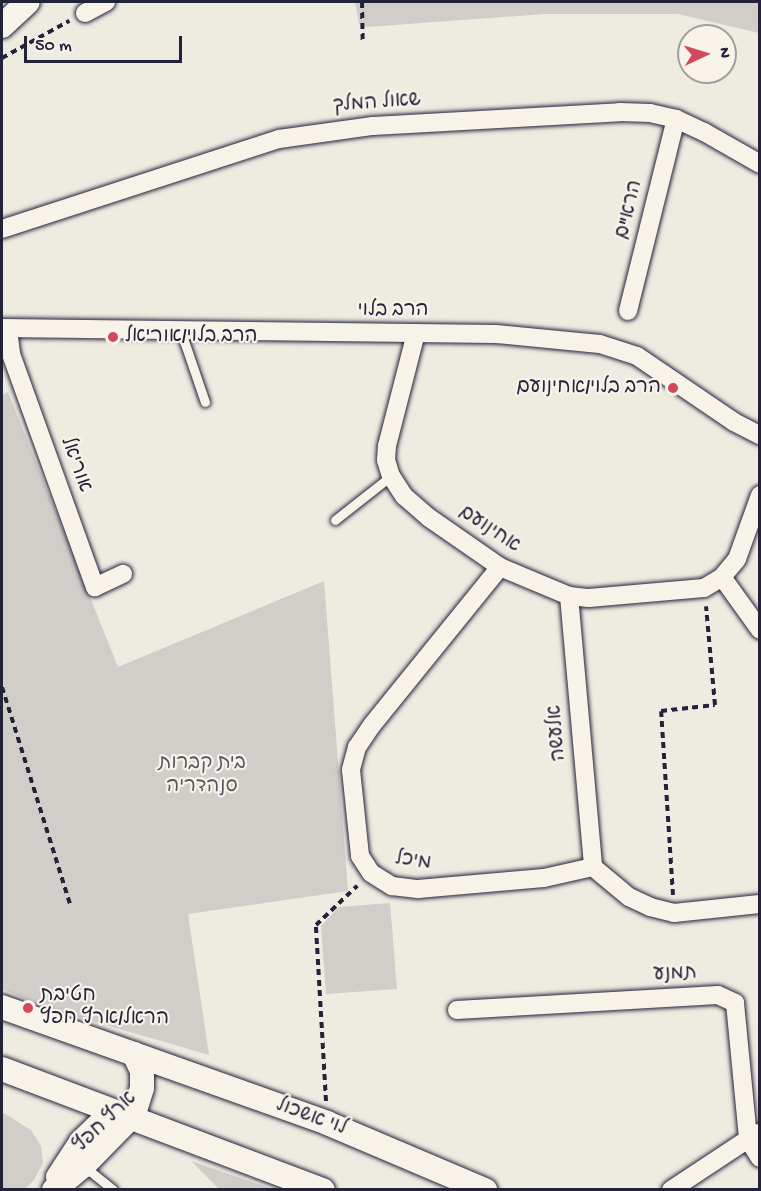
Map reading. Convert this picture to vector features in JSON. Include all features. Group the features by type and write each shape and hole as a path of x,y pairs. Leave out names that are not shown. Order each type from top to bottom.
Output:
{"street":[{"path":"2,26 28,2"},
{"path":"85,13 106,2"},
{"name":"שאול המלך","path":"2,230 279,139 322,131 620,112 650,113 676,119 704,132 759,164"},
{"name":"הרא\"ם","path":"628,311 676,119"},
{"name":"הרב בלוי","path":"5,329 496,334 619,348 637,356 734,422 759,435"},
{"name":"אוריאל","path":"5,329 10,354 95,587 123,574"},
{"name":"אחינועם","path":"416,333 387,446 386,460 391,476 404,496 428,517 500,567 569,596 590,598 704,588 722,577 737,560 759,495"},
{"name":"מיכל","path":"500,567 372,725 357,747 351,770 360,856 371,873 392,886 418,889 544,878 592,867"},
{"path":"722,577 759,630"},
{"name":"אלעשה","path":"569,596 592,867"},
{"path":"592,867 629,897 650,907 674,913 759,904"},
{"name":"תמנע","path":"457,1010 718,995 735,1003 759,1158"},
{"name":"לוי אשכול","path":"2,1007 327,1123 485,1190"},
{"name":"ארץ חפץ","path":"52,1190 76,1148 140,1103 142,1071 134,1054"},
{"name":"ארץ חפץ","path":"142,1088 171,1067"},
{"path":"2,1069 121,1116 323,1190"},
{"name":"ארץ חפץ","path":"52,1190 83,1166 111,1135 121,1116"},
{"path":"671,1190 754,1135"}],"lane":[{"path":"181,332 205,402"},
{"path":"335,520 391,476"},
{"path":"83,1166 113,1190"}],"path":[{"path":"362,2 363,41"},
{"path":"2,58 85,13"},
{"path":"674,913 661,711 716,705 704,588"},
{"path":"2,687 70,904"},
{"path":"327,1123 316,925 371,873"}],"green space":[{"path":"355,2 759,2 759,33 737,28 737,24 721,24 678,14 544,14 367,27 359,24"},
{"name":"בית קברות סנהדריה","path":"8,392 118,667 324,581 348,891 188,914 209,1055 44,1007 2,989 2,395"},
{"path":"390,903 397,989 326,994 321,926 339,907"},
{"path":"2,1112 31,1130 41,1146 43,1163 34,1180 25,1189 2,1189"},
{"path":"191,1161 272,1189 219,1189"}],"place":[{"name":"הרב בלוי/אוריאל","path":"113,337"},
{"name":"הרב בלוי/אחינועם","path":"673,388"},
{"name":"חטיבת הראל/ארץ חפץ","path":"28,1008"}]}
